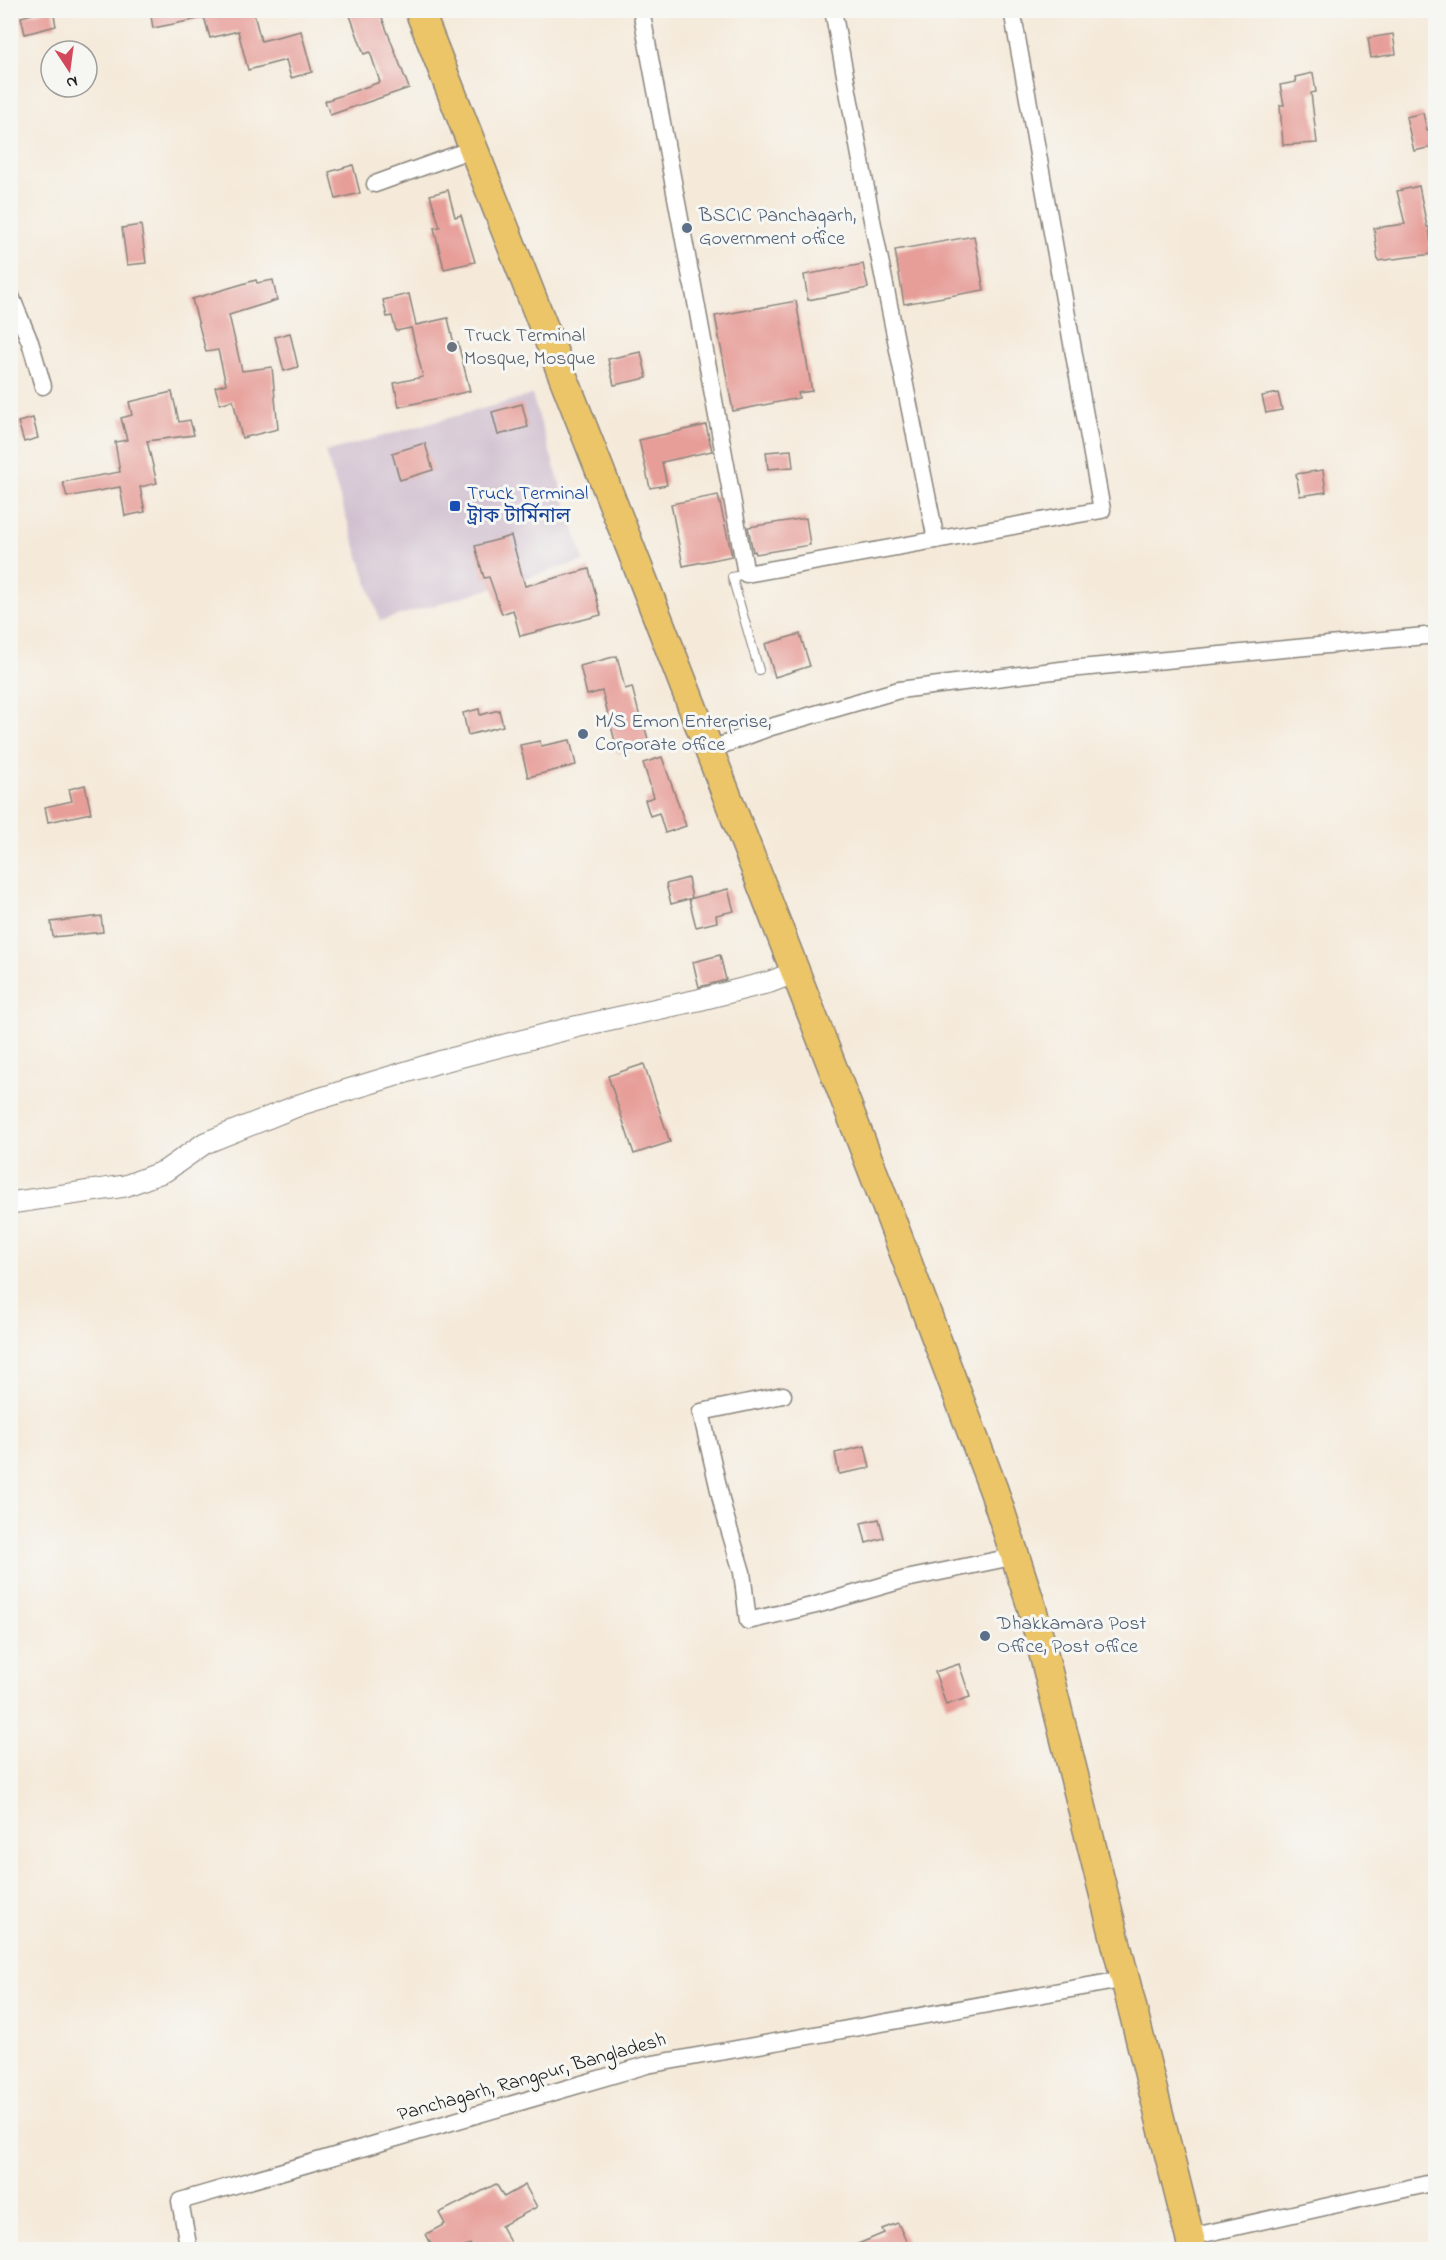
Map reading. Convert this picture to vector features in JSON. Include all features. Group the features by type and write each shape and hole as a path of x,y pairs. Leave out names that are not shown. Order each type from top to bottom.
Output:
{"highway":[{"path":"419,10 796,972 953,1379 1017,1556 1127,1979 1192,2243"}],"street":[{"path":"641,10 746,574 1102,510 1012,10"},
{"path":"833,10 936,540"},
{"path":"375,184 475,148"},
{"path":"10,294 30,342 43,386"},
{"path":"709,750 771,727 899,690 1069,669 1436,635"},
{"path":"10,1203 125,1186 165,1171 205,1143 302,1104 439,1062 575,1027 719,995 770,982 796,972"},
{"path":"783,1395 701,1412 724,1512 742,1572 748,1621 816,1605 906,1579 1017,1556"},
{"name":"Panchagarh, Rangpur, Bangladesh","path":"189,2250 180,2200 647,2065 1127,1979"},
{"path":"1192,2243 1436,2182"}],"lane":[{"path":"746,574 732,577 759,670"}],"shaded area":[{"name":"Truck Terminal ট্রাক টার্মিনাল","path":"532,395 584,561 380,621 325,452"}],"building":[{"path":"53,10 56,26 25,34 21,17"},
{"path":"150,10 253,10 261,41 301,31 312,72 291,78 286,60 248,70 238,31 210,38 203,13 204,18 153,28"},
{"path":"348,10 379,10 409,88 330,115 325,101 380,82 370,52 364,54"},
{"path":"1393,34 1396,54 1371,58 1368,38"},
{"path":"1313,73 1316,92 1311,93 1317,143 1283,145 1280,105 1284,105 1280,85 1296,82 1295,77"},
{"path":"1423,113 1427,130 1436,128 1436,146 1414,151 1406,117"},
{"path":"353,165 360,193 336,199 329,172"},
{"path":"1419,186 1427,227 1429,227 1432,254 1378,261 1374,228 1405,224 1397,191"},
{"path":"448,190 455,217 461,215 475,262 444,269 434,228 440,227 430,195"},
{"path":"141,225 146,263 127,265 122,228"},
{"path":"974,236 984,290 904,304 895,250"},
{"path":"863,264 868,288 808,300 804,275"},
{"path":"256,280 257,283 273,280 277,300 229,315 242,371 272,367 278,429 242,438 233,400 220,404 215,387 226,384 218,350 206,352 192,299"},
{"path":"409,294 416,325 448,318 454,344 458,343 470,391 399,407 394,383 423,377 411,328 396,331 392,316 387,317 383,300"},
{"path":"796,301 812,391 798,393 799,398 733,411 715,316"},
{"path":"290,333 298,367 284,371 275,337"},
{"path":"641,352 647,378 614,385 608,359"},
{"path":"172,392 179,422 190,420 194,435 147,441 157,483 140,487 145,512 125,516 120,487 67,497 63,482 120,472 115,442 127,440 121,418 132,415 129,402"},
{"path":"1278,393 1282,410 1266,413 1262,396"},
{"path":"522,404 528,427 498,435 492,412"},
{"path":"33,418 38,438 24,442 18,422"},
{"path":"706,425 712,451 662,462 667,485 650,488 639,440"},
{"path":"425,443 433,470 400,480 392,453"},
{"path":"791,450 793,467 768,469 766,452"},
{"path":"1323,470 1326,492 1300,496 1296,474"},
{"path":"718,495 732,556 683,566 671,504"},
{"path":"806,518 810,545 756,554 755,551 753,552 748,527"},
{"path":"511,536 525,586 589,569 601,615 520,636 513,610 502,614 489,577 484,578 475,546"},
{"path":"800,634 810,666 775,677 765,644"},
{"path":"617,656 625,689 632,687 650,746 618,753 602,691 587,695 580,666"},
{"path":"479,709 480,715 499,710 503,726 468,735 463,713"},
{"path":"570,740 576,765 528,777 520,745 540,741 541,746"},
{"path":"662,757 686,826 665,833 659,813 650,816 645,800 654,797 643,763"},
{"path":"85,785 91,813 48,822 45,807 72,801 69,789"},
{"path":"688,878 692,898 671,904 666,884"},
{"path":"728,889 734,911 716,915 717,922 696,927 689,899"},
{"path":"101,916 103,932 53,937 51,922"},
{"path":"720,955 726,980 699,987 693,962"},
{"path":"644,1064 670,1142 634,1154 608,1076"},
{"path":"865,1446 870,1468 839,1474 835,1453"},
{"path":"879,1519 884,1538 866,1543 861,1523"},
{"path":"959,1664 970,1697 946,1705 935,1672"},
{"path":"496,2184 504,2197 525,2185 537,2207 501,2226 511,2244 501,2250 473,2250 470,2244 460,2250 434,2250 426,2234 445,2224 439,2213"},
{"path":"898,2223 910,2250 844,2250 884,2233 882,2229"}],"place":[{"name":"BSCIC Panchagarh, Government office","path":"687,228"},
{"name":"Truck Terminal Mosque, Mosque","path":"452,347"},
{"name":"Truck Terminal ট্রাক টার্মিনাল","path":"455,506"},
{"name":"M/S Emon Enterprise, Corporate office","path":"583,734"},
{"name":"Dhakkamara Post Office, Post office","path":"985,1636"}]}
